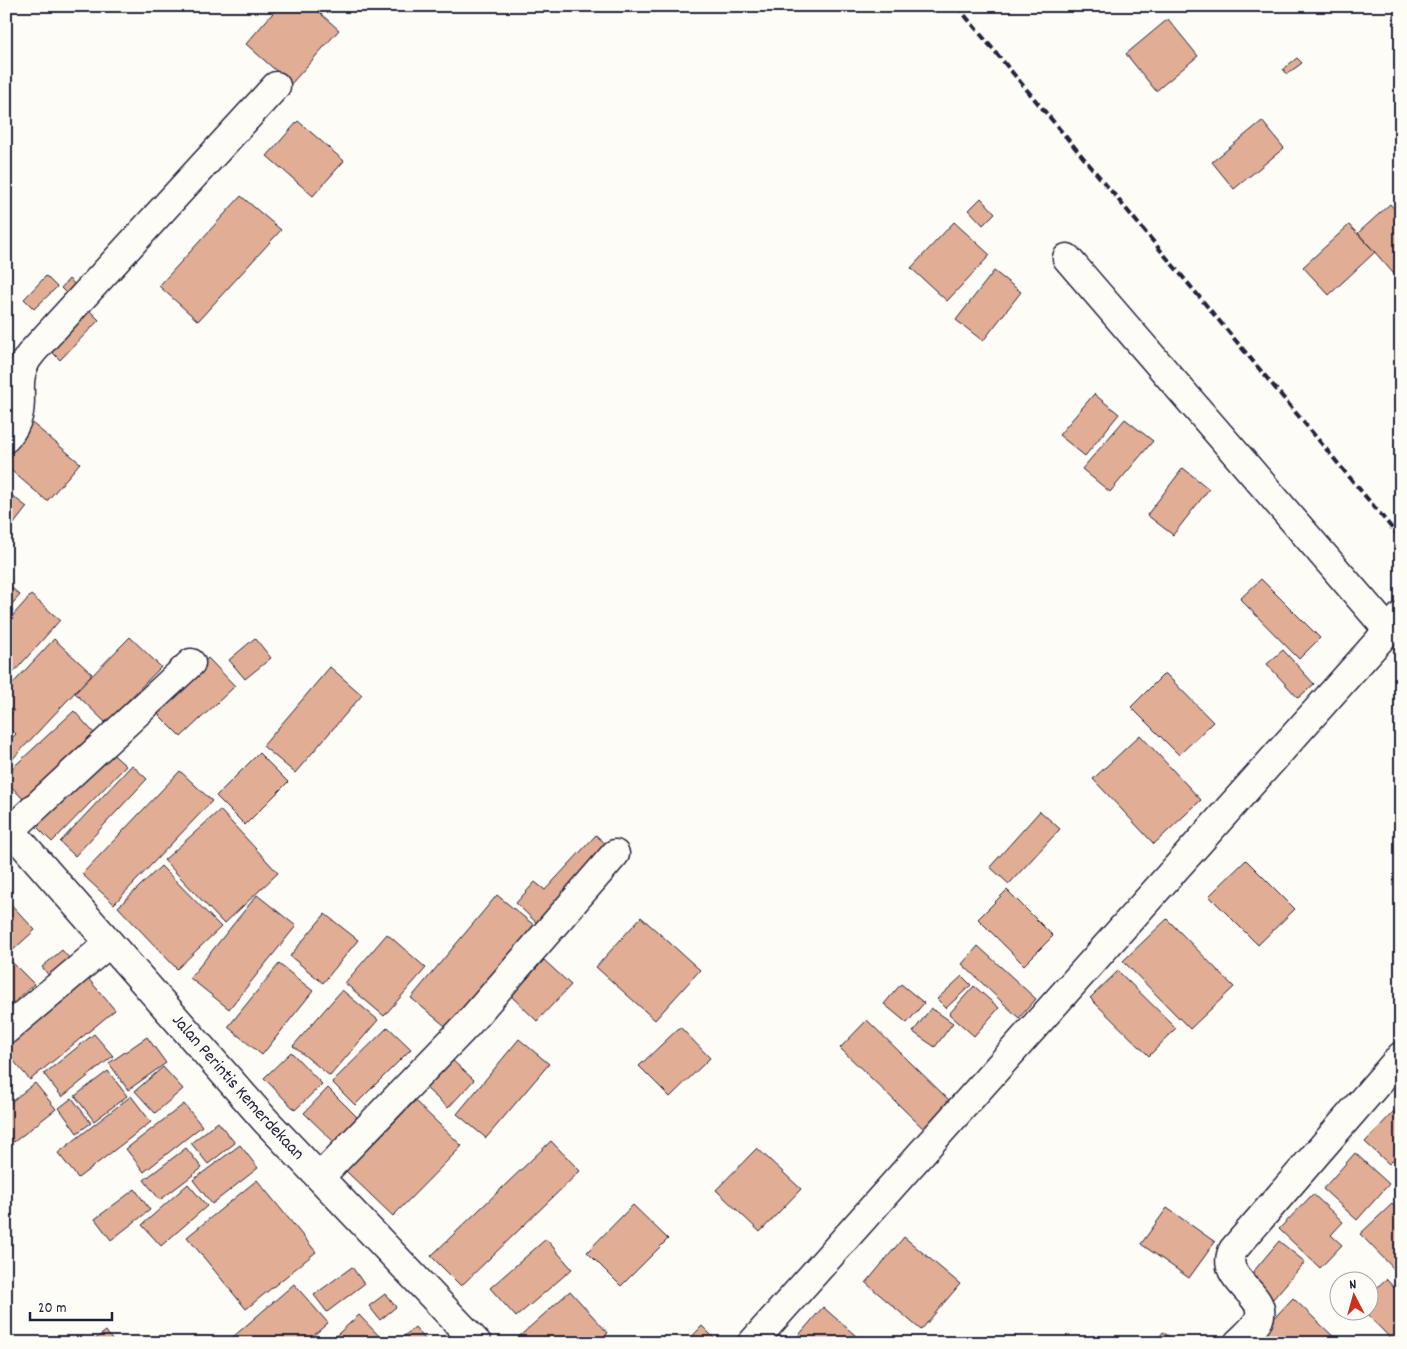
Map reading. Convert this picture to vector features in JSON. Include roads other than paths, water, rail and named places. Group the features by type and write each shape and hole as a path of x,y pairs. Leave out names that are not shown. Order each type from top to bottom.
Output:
{"street":[{"path":"6,438 19,418 22,373 25,363 34,350 276,86"},
{"path":"752,1343 1394,623 1067,258"},
{"path":"9,828 191,663"},
{"name":"Jalan Perintis Kemerdekaan","path":"9,828 108,944 264,1119 477,1343"},
{"path":"320,1178 467,1025 615,854"},
{"path":"6,1030 108,944"},
{"path":"1238,1343 1258,1321 1260,1313 1250,1292 1232,1272 1230,1258 1233,1250 1401,1056"}],"railway":[{"path":"957,6 1401,539"}]}
